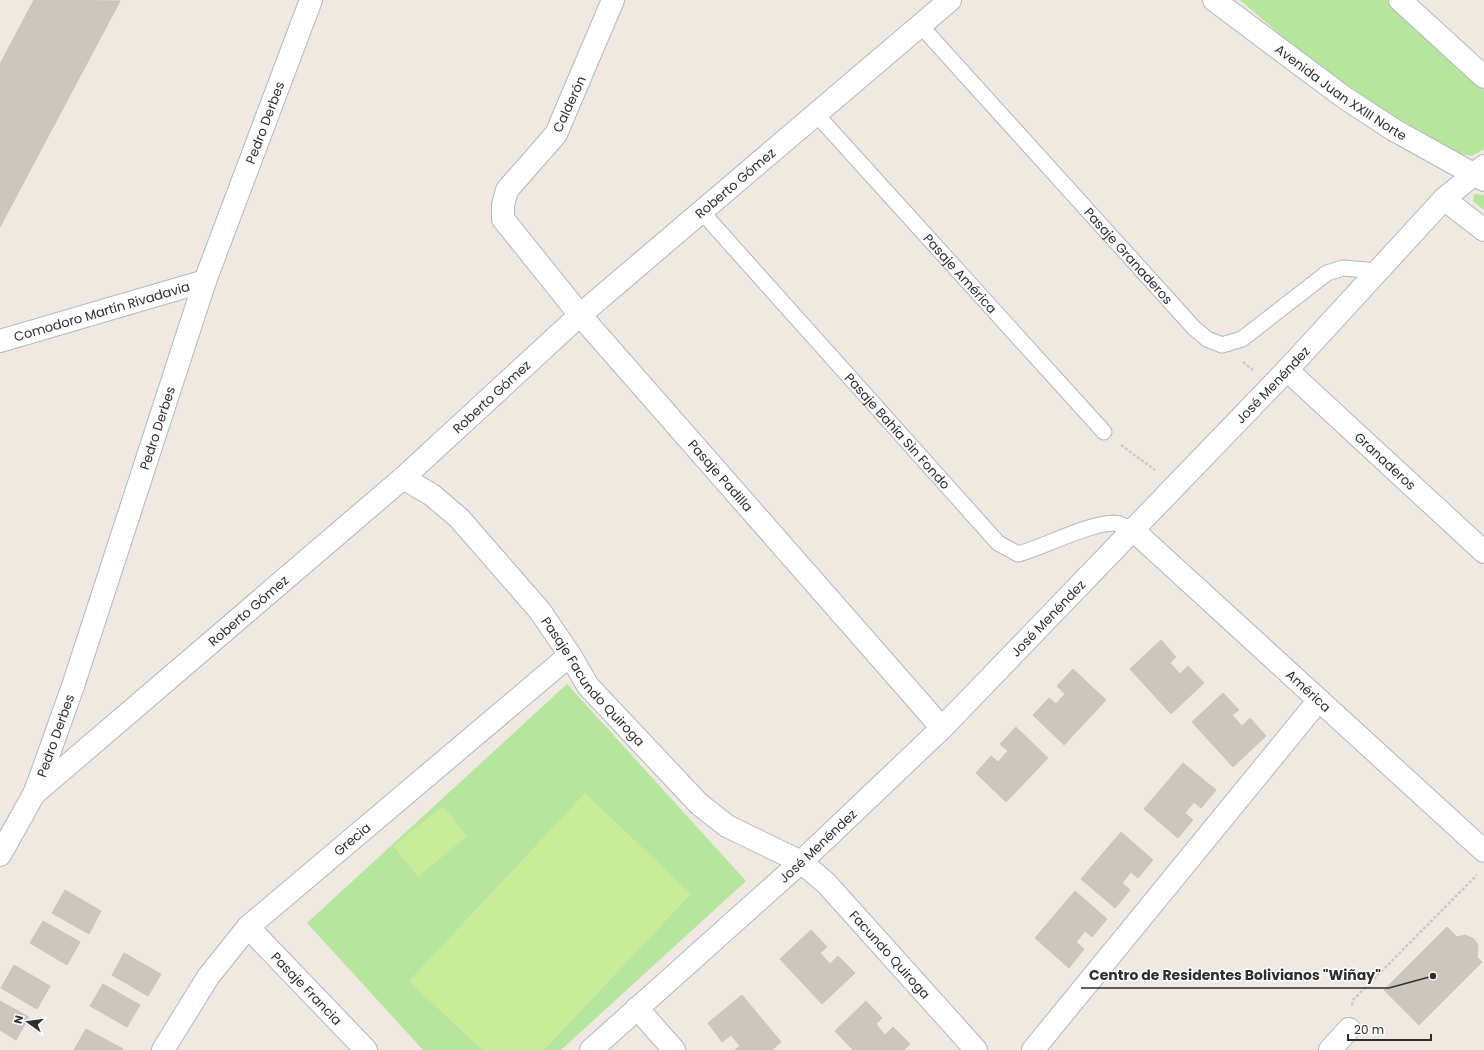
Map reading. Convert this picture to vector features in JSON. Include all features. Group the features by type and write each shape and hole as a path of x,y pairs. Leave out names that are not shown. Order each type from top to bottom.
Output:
{"street":[{"name":"Pedro Derbes","path":"0,855 34,794 73,686 205,281 311,0"},
{"name":"Calderón","path":"503,220 503,205 507,190 556,134 613,0"},
{"name":"Roberto Gómez","path":"34,794 403,478 580,315 950,0"},
{"name":"Avenida Juan XXIII Norte","path":"1214,0 1292,60 1345,98 1394,130 1481,173"},
{"path":"1400,0 1484,77"},
{"name":"José Menéndez","path":"591,1050 801,862 942,728 1272,386 1444,199 1481,173"},
{"path":"1444,199 1484,230"},
{"name":"Pasaje Padilla","path":"503,220 580,315 942,728"},
{"name":"Comodoro Martín Rivadavia","path":"0,341 205,281"},
{"name":"Granaderos","path":"1287,370 1484,552"},
{"name":"Pasaje Facundo Quiroga","path":"403,478 432,495 459,518 540,610 570,654 588,686 699,804 727,826 801,862"},
{"name":"América","path":"1133,530 1484,851"},
{"name":"Grecia","path":"163,1050 208,977 248,927 570,654"},
{"path":"1033,1050 1319,700"},
{"name":"Facundo Quiroga","path":"801,862 826,883 976,1050"},
{"name":"Pasaje Francia","path":"248,927 366,1050"},
{"path":"637,1008 674,1050"},
{"path":"1330,1050 1349,1029"}],"lane":[{"name":"Pasaje Granaderos","path":"920,25 1194,328 1208,339 1222,345"},
{"name":"Pasaje América","path":"816,114 1104,432"},
{"name":"Pasaje Bahía Sin Fondo","path":"702,211 998,543 1018,554 1034,550 1101,523 1118,523 1133,530"},
{"path":"1222,345 1242,339 1327,273 1343,268 1378,271"}],"path":[{"path":"1222,345 1272,386"},
{"path":"1104,432 1177,486"},
{"path":"1349,1029 1353,1000 1478,873"}],"green space":[{"path":"1240,0 1387,0 1484,86 1484,149 1472,156 1461,154 1392,115 1328,72 1297,49"},
{"path":"1474,194 1484,195 1484,210 1473,201"},
{"path":"567,684 746,881 561,1050 423,1050 307,923"},
{"path":"585,793 691,894 544,1050 482,1050 409,981"},
{"path":"443,806 467,836 418,877 393,846"}],"building":[{"path":"34,0 120,1 0,227 0,64"},
{"path":"1161,640 1176,657 1170,663 1180,674 1188,666 1204,683 1171,714 1130,669"},
{"path":"1073,669 1106,700 1064,745 1033,715 1049,698 1056,704 1065,694 1057,686"},
{"path":"1223,693 1239,710 1232,715 1242,726 1250,718 1266,736 1233,767 1192,722"},
{"path":"1016,727 1048,758 1006,802 976,773 991,756 998,762 1008,751 1000,744"},
{"path":"1183,763 1216,790 1201,808 1194,802 1185,813 1193,820 1178,838 1144,809"},
{"path":"1121,832 1153,860 1138,878 1131,872 1122,883 1130,890 1115,908 1081,879"},
{"path":"65,890 101,911 89,934 52,913"},
{"path":"1075,891 1107,919 1092,937 1085,931 1076,942 1084,949 1069,968 1035,938"},
{"path":"43,921 80,942 67,965 30,943"},
{"path":"1447,927 1457,937 1465,935 1474,939 1478,945 1477,957 1482,962 1419,1025 1384,990"},
{"path":"811,930 827,947 820,953 830,964 838,956 855,973 822,1004 780,959"},
{"path":"124,953 161,974 148,996 112,975"},
{"path":"14,965 50,986 37,1009 1,988"},
{"path":"103,984 140,1005 127,1027 90,1006"},
{"path":"742,995 781,1042 772,1050 735,1050 740,1046 731,1035 722,1042 708,1023"},
{"path":"0,1001 29,1017 16,1040 0,1030"},
{"path":"866,1001 882,1018 876,1024 885,1035 893,1027 910,1044 904,1050 853,1050 835,1031"},
{"path":"86,1029 123,1049 74,1050"}],"place":[{"name":"Centro de Residentes Bolivianos \"Wiñay\"","path":"1433,976"}]}
